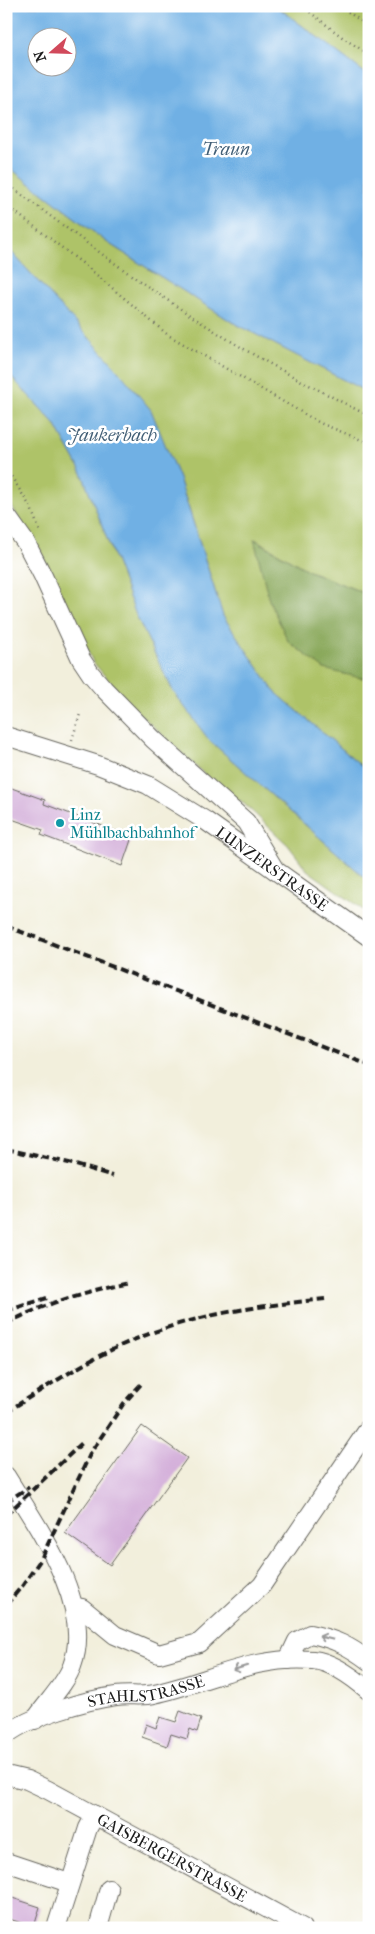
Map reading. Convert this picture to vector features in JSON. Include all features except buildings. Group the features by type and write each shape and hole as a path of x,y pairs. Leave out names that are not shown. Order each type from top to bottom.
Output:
{"street":[{"path":"7,521 40,569 81,659 91,674 154,739 246,822 275,870"},
{"name":"LUNZERSTRASSE","path":"6,736 75,757 148,785 206,821 369,937"},
{"path":"74,1607 82,1608 116,1635 159,1654 199,1644 262,1585 369,1428"},
{"path":"6,1476 48,1545 64,1576 74,1607 77,1628 76,1651 72,1666 35,1720"},
{"path":"288,1660 297,1642 310,1634 332,1639 350,1647 369,1661"},
{"name":"STAHLSTRASSE","path":"6,1735 35,1720 71,1706 116,1696 153,1694 253,1664 288,1660 315,1660 332,1666 351,1677 369,1691"},
{"path":"6,1775 27,1780 95,1815"},
{"name":"GAISBERGERSTRASSE","path":"56,1928 69,1883 88,1828 95,1815 303,1928"},
{"path":"6,1862 69,1883"},
{"path":"98,1928 109,1890"}],"path":[{"path":"302,6 346,40 369,54"},
{"path":"340,6 369,26"},
{"path":"6,183 123,270 210,329 274,366 369,416"},
{"path":"6,205 86,266 168,335 320,422 369,443"},
{"path":"6,468 31,508 40,533"},
{"path":"72,740 80,714"}],"green space":[{"path":"276,6 369,6 369,76"},
{"path":"6,165 108,243 232,322 369,393 369,595 309,571 255,539 361,678 369,676 369,772 274,691 223,616 180,481 151,411 111,362 6,246"},
{"path":"6,371 55,424 82,473 136,615 173,691 209,740 369,881 369,914 307,870 288,845 240,800 235,803 127,702 93,662 45,561 6,497 9,475 6,468"},
{"path":"254,539 309,571 369,595 369,676 361,678 324,669 288,641 269,600"}],"water":[{"name":"Traun","path":"6,6 276,6 369,76 369,393 232,322 108,243 6,165"},
{"name":"Jaukerbach","path":"6,246 111,362 151,410 180,481 223,616 274,691 369,772 369,881 209,740 173,691 136,615 82,473 55,424 6,371"}],"railway":[{"path":"6,926 369,1065"},
{"path":"6,1149 69,1163 113,1176"},
{"path":"6,1324 66,1298 130,1282"},
{"path":"6,1311 47,1298"},
{"path":"6,1412 92,1360 147,1334 222,1313 325,1299"},
{"path":"6,1605 41,1559 91,1452 124,1403 143,1382"},
{"path":"6,1515 83,1442"},
{"path":"6,1502 29,1487"}],"place":[{"name":"Linz Mühlbachbahnhof","path":"60,823"}]}
